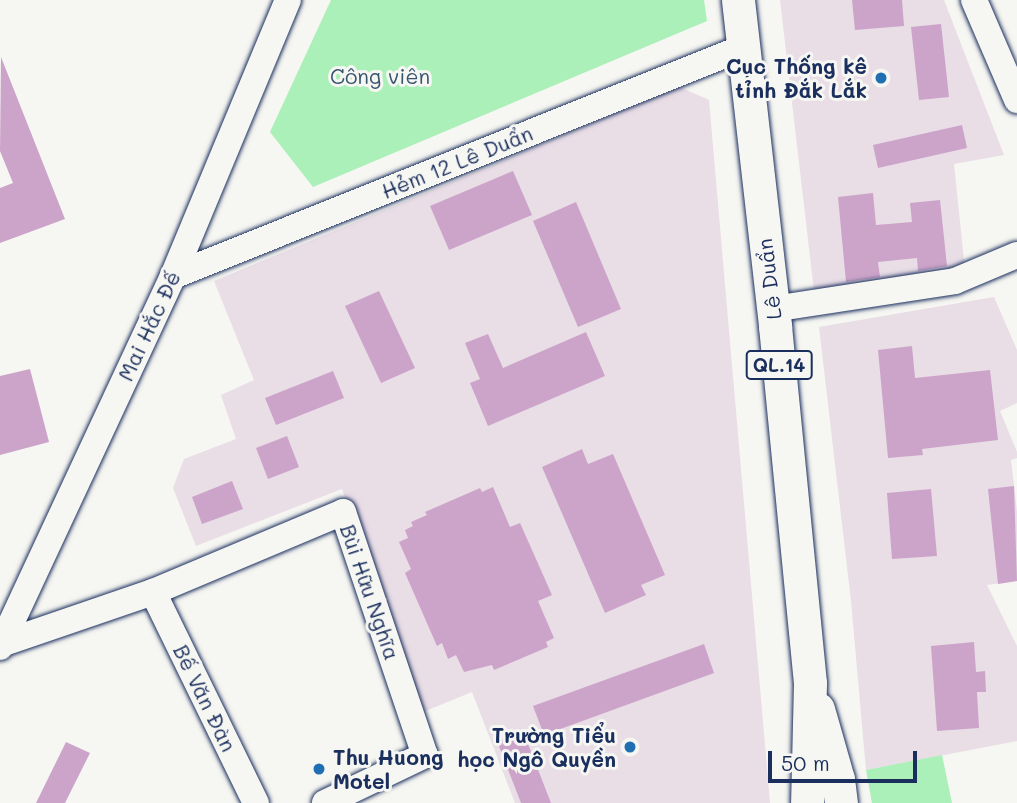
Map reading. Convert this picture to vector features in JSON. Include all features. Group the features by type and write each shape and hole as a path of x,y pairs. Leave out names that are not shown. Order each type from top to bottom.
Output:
{"main road":[{"name":"Lê Duẩn","path":"738,0 773,309 810,683 807,803"},
{"name":"Lê Duẩn","path":"810,683 838,779 841,803"}],"street":[{"name":"Mai Hắc Đế","path":"1,645 173,276 288,0"},
{"path":"974,0 1009,58 1017,100"},
{"name":"Hẻm 12 Lê Duẩn","path":"173,276 742,48"},
{"path":"773,309 955,281 1017,255"},
{"name":"Bùi Hữu Nghĩa","path":"1,645 153,593 343,512 425,755 325,803"},
{"name":"Bế Văn Đàn","path":"153,593 256,803"}],"shaded area":[{"name":"Cục Thống kê tỉnh Đắk Lắk","path":"780,0 944,0 1004,155 954,164 966,280 816,308"},
{"path":"680,87 709,100 770,803 515,803 472,692 423,712 342,489 196,546 173,488 184,459 236,439 221,395 254,380 214,281"},
{"path":"994,297 1017,350 1017,403 1000,411 1017,452 1017,458 1011,460 1017,512 1017,581 987,585 1017,646 1017,741 866,770 851,601 819,327"}],"green space":[{"name":"Công viên","path":"331,0 704,0 707,21 313,187 270,132"},
{"path":"942,755 952,803 872,803 866,770"}],"building":[{"path":"852,0 902,0 904,26 855,30"},
{"path":"941,24 949,97 919,100 911,27"},
{"path":"1,57 65,219 0,243 0,188 13,183 0,151"},
{"path":"962,125 967,148 878,168 873,145"},
{"path":"513,171 532,215 449,250 430,206"},
{"path":"873,193 876,225 912,222 910,203 940,200 947,266 918,271 917,258 878,262 880,277 846,282 838,197"},
{"path":"576,202 621,309 578,327 533,221"},
{"path":"379,291 415,368 381,383 345,306"},
{"path":"586,332 605,376 488,426 470,383 480,379 465,343 488,334 503,368"},
{"path":"912,346 915,378 990,370 998,440 922,449 923,455 888,458 878,350"},
{"path":"30,369 49,442 0,455 0,376"},
{"path":"333,371 344,398 276,425 265,398"},
{"path":"287,436 299,467 268,479 256,448"},
{"path":"582,449 588,464 613,454 665,575 641,585 646,595 605,613 542,467"},
{"path":"232,481 243,509 202,524 192,497"},
{"path":"1014,486 1017,581 998,584 988,489"},
{"path":"493,487 510,527 520,523 552,595 538,601 554,638 546,642 548,647 494,670 492,665 464,672 456,655 448,659 442,643 437,646 405,573 411,569 399,542 408,538 405,530 413,526 411,522 427,515 425,512 480,488 482,492"},
{"path":"931,489 937,556 892,559 887,493"},
{"path":"974,642 976,672 985,671 986,692 977,692 979,728 937,731 931,646"},
{"path":"704,644 714,673 544,735 533,706"},
{"path":"523,731 551,803 521,803 497,741"},
{"path":"66,742 90,753 65,803 36,803"}],"place":[{"name":"Cục Thống kê tỉnh Đắk Lắk","path":"881,78"},
{"name":"Trường Tiểu học Ngô Quyền","path":"630,747"},
{"name":"Thu Huong Motel","path":"319,769"}]}
